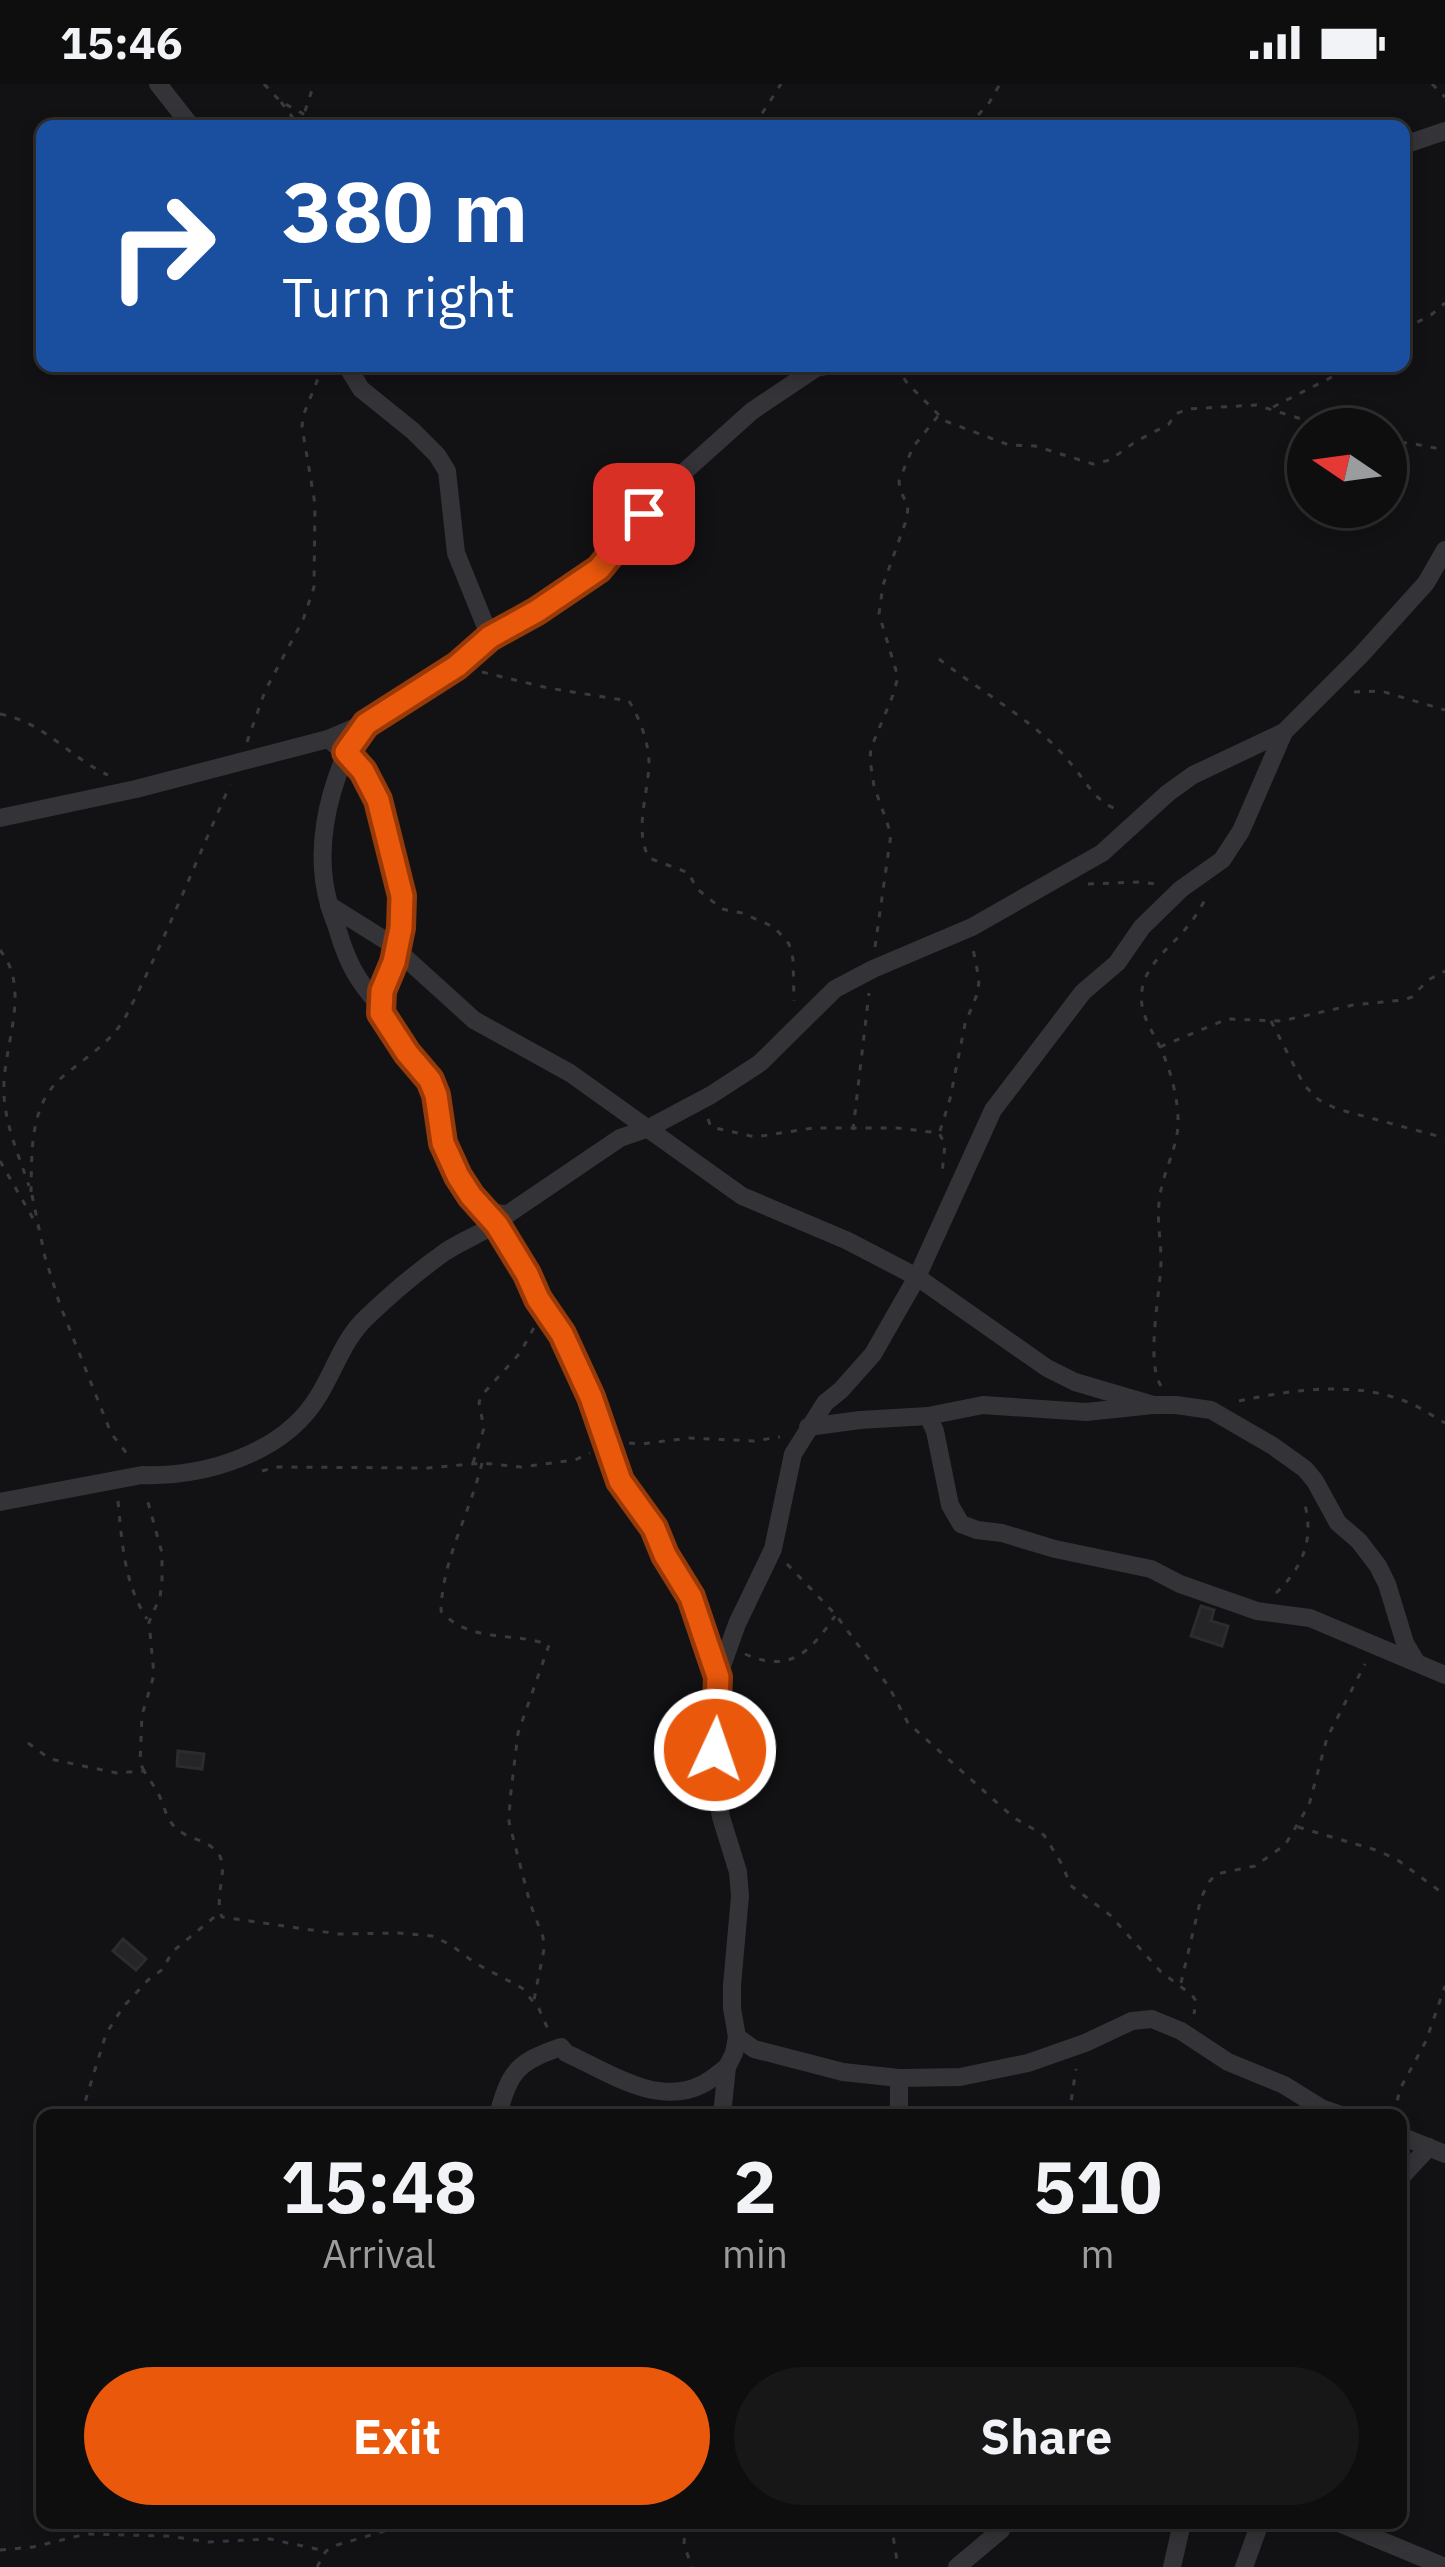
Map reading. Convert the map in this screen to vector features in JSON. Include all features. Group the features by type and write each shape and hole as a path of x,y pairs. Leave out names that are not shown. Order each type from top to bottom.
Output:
{"street":[{"path":"158,84 186,120"},
{"path":"1410,144 1445,131"},
{"path":"351,372 361,389 413,431 447,471 456,553 490,637"},
{"path":"0,818 136,789 328,739 366,724 457,666 490,637 599,569 664,489 752,411 809,372"},
{"path":"0,1502 142,1475 207,1469 249,1454 281,1435 317,1400 354,1331 443,1254 502,1220 620,1138 711,1095 760,1063 835,988 972,928 1102,853 1193,775 1284,732 1426,583 1445,550"},
{"path":"366,724 346,752 323,834 322,868 345,954 356,979 380,1005 385,1021 430,1080 443,1143 458,1176 471,1196 502,1220 539,1301 562,1334 591,1397 620,1481 654,1528 691,1597 718,1677"},
{"path":"723,2109 727,2067 737,2037 732,1985 740,1896 714,1777 718,1677 773,1550 793,1454 826,1403 873,1354 917,1277 992,1111 1083,992 1117,963 1142,927 1181,889 1222,860 1241,830 1284,732"},
{"path":"328,739 346,752 372,786 402,896 401,928 380,1005"},
{"path":"329,905 396,948 473,1020 570,1073 742,1196 848,1241 917,1277 1047,1368 1075,1382 1153,1405"},
{"path":"807,1430 983,1405 1086,1412 1153,1405 1211,1410 1274,1446 1315,1481 1338,1523 1378,1566 1415,1660"},
{"path":"928,1416 950,1505 961,1524 1151,1569 1257,1611 1310,1618 1445,1676"},
{"path":"737,2037 754,2050 843,2072 899,2078 960,2077 992,2072 1070,2048 1132,2021 1152,2019 1324,2109"},
{"path":"500,2109 516,2069 536,2055 561,2047 617,2078 651,2089 690,2089 727,2067"},
{"path":"899,2078 899,2109"},
{"path":"1407,2138 1437,2150"},
{"path":"1407,2172 1437,2150"},
{"path":"956,2567 1002,2529"},
{"path":"1172,2567 1181,2529"},
{"path":"1244,2567 1258,2529"},
{"path":"1353,2529 1445,2567"}],"path":[{"path":"264,84 296,120"},
{"path":"302,120 314,84"},
{"path":"758,120 781,84"},
{"path":"973,120 1000,84"},
{"path":"1432,84 1445,97"},
{"path":"280,100 314,120"},
{"path":"1410,326 1445,303"},
{"path":"31,1192 32,1143 42,1105 57,1081 124,1021 240,762 265,691 303,620 314,587 315,504 302,427 320,372"},
{"path":"899,372 938,416 1009,445 1035,446 1093,464 1104,464 1169,424 1181,411 1244,405 1287,413"},
{"path":"1271,407 1338,372"},
{"path":"853,1130 891,834 871,770 871,748 898,676 879,614 883,585 907,514 898,481 913,448 938,416"},
{"path":"1407,443 1445,450"},
{"path":"939,659 1019,717 1070,762 1097,799 1118,810 1144,814"},
{"path":"457,666 548,688 629,700 649,758 641,844 649,858 689,873 696,888 722,909 774,927 789,944 794,983 791,1033"},
{"path":"1315,703 1364,690 1445,710"},
{"path":"0,714 34,724 84,764 136,789"},
{"path":"1081,884 1140,882 1181,889"},
{"path":"1176,1405 1157,1380 1154,1357 1162,1255 1160,1195 1178,1129 1174,1091 1142,1012 1144,984 1210,891"},
{"path":"949,1205 942,1181 945,1144 939,1132 965,1024 978,992 972,928"},
{"path":"0,950 15,985 6,1053 8,1124 60,1305 92,1389 111,1433 142,1475 162,1553 160,1597 149,1622"},
{"path":"1160,1047 1227,1019 1271,1021 1402,1000 1445,970"},
{"path":"1271,1021 1304,1084 1319,1100 1336,1109 1445,1138"},
{"path":"711,1095 711,1127 755,1137 795,1129 939,1132"},
{"path":"0,1161 40,1230"},
{"path":"472,1464 484,1428 481,1396 520,1353 534,1329 539,1301"},
{"path":"1211,1410 1309,1389 1352,1390 1402,1400 1445,1423"},
{"path":"254,1472 276,1467 428,1468 482,1463 521,1467 575,1460 610,1446 689,1438 754,1441 807,1430"},
{"path":"482,1463 449,1565 441,1612 457,1625 487,1636 549,1646 518,1732 509,1822 543,1937 534,2002"},
{"path":"116,1482 127,1571 149,1622 154,1676 142,1715 140,1762 172,1823 219,1854 223,1866 220,1913 234,1921 322,1933 432,1936 514,1982 534,2002 561,2047"},
{"path":"1257,1611 1290,1580 1306,1553 1308,1515 1302,1496"},
{"path":"773,1550 836,1615 915,1732 1014,1818 1044,1835 1070,1885 1110,1915 1161,1972 1196,2001 1187,2035"},
{"path":"728,1646 766,1663 796,1658 836,1615"},
{"path":"1181,1985 1209,1882 1216,1874 1255,1866 1285,1845 1309,1805 1327,1738 1377,1648"},
{"path":"28,1743 50,1759 117,1773 144,1771"},
{"path":"1298,1826 1379,1851 1445,1894"},
{"path":"84,2109 106,2034 123,2007 163,1969 172,1952 220,1913"},
{"path":"1395,2109 1445,1986"},
{"path":"1070,2048 1076,2073 1071,2109"},
{"path":"316,2567 326,2551 389,2529"},
{"path":"685,2529 684,2546 692,2567"},
{"path":"892,2529 898,2567"},
{"path":"0,2550 86,2534 209,2542 269,2539 326,2551"}],"building":[{"path":"1201,1606 1214,1610 1211,1621 1228,1626 1222,1646 1191,1636"},
{"path":"178,1751 204,1754 202,1769 177,1766"},
{"path":"123,1939 146,1959 136,1970 113,1951"}],"route":[{"path":"644,514 599,569 490,637 457,666 366,724 346,752 363,771 378,800 402,896 401,928 382,991 381,1013 430,1080 443,1143 458,1176 497,1225 562,1334 591,1397 620,1481 654,1528 691,1597 718,1677 715,1750"}]}
